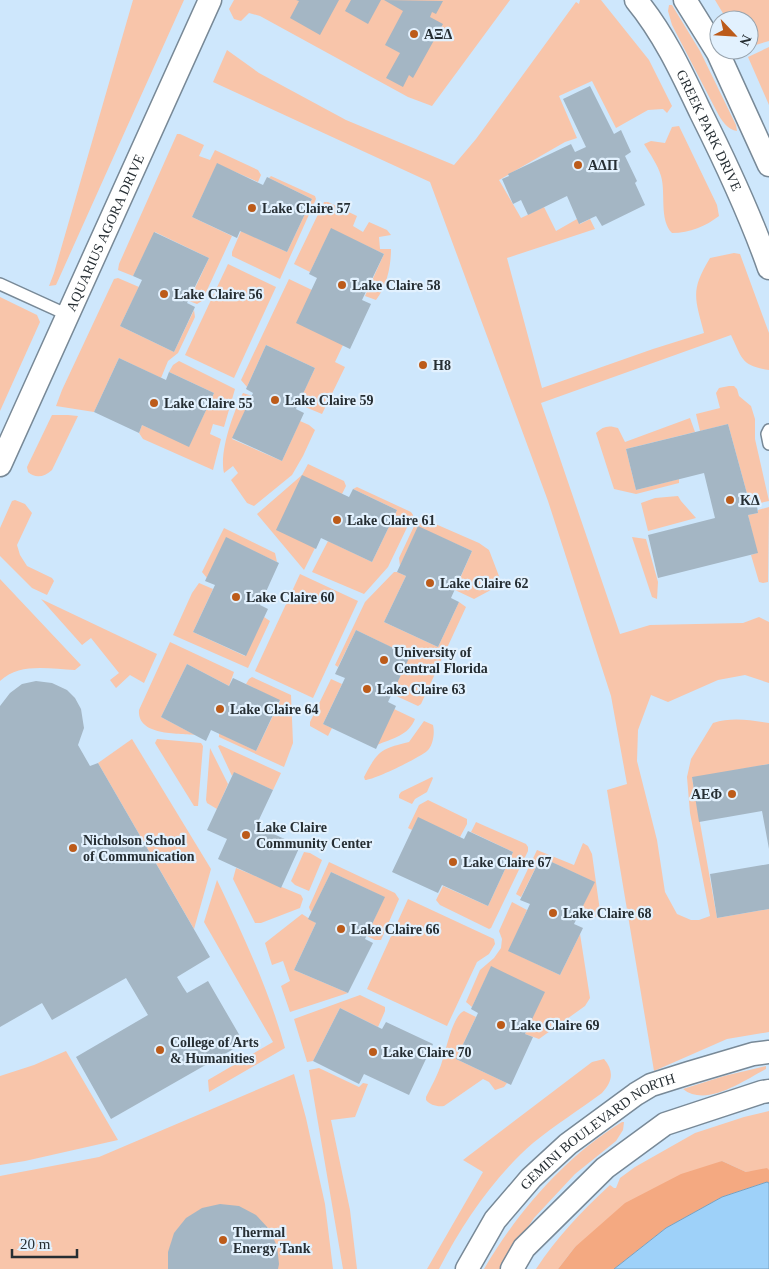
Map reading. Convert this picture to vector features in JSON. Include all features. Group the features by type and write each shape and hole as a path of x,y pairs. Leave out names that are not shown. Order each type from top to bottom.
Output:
{"street":[{"name":"AQUARIUS AGORA DRIVE","path":"0,465 210,0"},
{"name":"GREEK PARK DRIVE","path":"636,0 669,46 732,176 756,231 769,268"},
{"path":"685,0 718,53 769,165"},
{"name":"GEMINI BOULEVARD NORTH","path":"467,1269 495,1220 531,1178 568,1144 636,1094 651,1085 753,1054 769,1052"},
{"path":"512,1269 524,1248 605,1168 665,1124 769,1091"}],"lane":[{"path":"0,284 68,315"},
{"path":"769,430 767,434 769,444"}],"shaded area":[{"name":"University of Central Florida","path":"0,0 769,0 769,1269 0,1269"},
{"path":"133,0 184,0 56,285 49,286 54,273"},
{"path":"234,0 510,0 432,106 408,97 260,16 249,13 241,21 234,19 229,9"},
{"path":"580,0 601,0 649,60 672,106 667,113 663,109 648,110 616,128 592,81 559,96 577,138 565,142 499,180 521,218 544,207 556,231 577,219 580,224 590,219 595,229 507,258 542,388 704,333 696,295 699,279 710,258 734,253 740,254 769,333 769,370 753,366 744,360 731,335 541,403 620,634 650,625 743,623 759,617 769,622 769,683 745,675 718,680 668,702 651,695 638,730 637,761 657,840 665,892 677,914 691,920 699,920 710,916 690,813 687,777 691,759 713,723 748,720 769,723 769,764 692,778 717,918 769,909 769,1032 727,1039 654,1071 607,790 627,784 611,696 548,501 430,182 213,82 227,50 259,73 346,120 454,165 476,139 576,2 579,4"},
{"path":"715,0 769,0 769,41 759,44 759,10 721,10"},
{"path":"669,5 672,5 700,51 736,125 737,131 728,127 719,115 672,25 668,11"},
{"path":"769,47 769,105 749,60 759,60 759,52"},
{"path":"679,126 717,205 719,216 697,228 685,232 672,233 668,228 664,214 661,176 644,144 651,141 665,143 672,127"},
{"path":"177,134 204,145 199,156 210,160 215,150 258,170 261,175 258,182 217,164 192,217 232,236 202,301 197,304 189,301 209,258 155,232 133,276 118,270"},
{"path":"271,176 315,196 316,199 280,279 232,256 241,231 287,252 312,199 269,178"},
{"path":"324,202 328,202 357,216 353,226 363,232 369,222 387,230 391,235 379,237 380,249 391,249 391,255 386,282 376,300 365,296 384,254 331,229 310,272 294,264"},
{"path":"228,264 276,287 234,378 185,355"},
{"path":"118,278 139,287 120,326 174,352 194,310 195,317 178,353 168,361 161,378 119,358 94,412 56,406 114,279"},
{"path":"289,279 312,290 343,345 335,362 345,367 322,414 298,404 315,368 266,345 247,387 241,380"},
{"path":"0,297 37,315 40,322 0,411"},
{"path":"179,361 235,389 224,427 213,424 210,434 221,439 213,470 143,439 139,433 142,425 189,446 214,393 169,372 173,365"},
{"path":"734,386 739,396 751,406 755,419 755,439 769,501 756,504 755,500 749,501 728,424 700,431 696,414 720,408 716,393 719,388"},
{"path":"243,393 252,396 232,439 282,461 300,421 315,430 292,475 254,506 247,503 231,480 238,473 233,466 224,473 223,464 223,454 228,433"},
{"path":"52,415 78,416 52,470 43,476 34,476 28,472 27,467"},
{"path":"690,418 695,432 626,449 636,490 679,479 679,483 636,494 614,489 596,433 606,427 618,428 625,442"},
{"path":"308,464 344,481 346,486 304,570 257,514 302,475"},
{"path":"357,487 411,512 413,515 388,567 364,594 312,572 328,541 372,562 397,510 353,489"},
{"path":"678,496 696,518 648,531 641,503 655,498"},
{"path":"15,500 25,504 32,513 17,545 20,555 27,566 52,578 54,581 47,595 32,588 0,556 0,528 12,501"},
{"path":"769,507 768,582 763,583 759,582 751,555 757,553 748,515 758,513 758,510"},
{"path":"424,519 479,543 489,550 502,584 474,599 455,590 472,551 418,527 400,566 399,558 417,520"},
{"path":"224,528 275,553 277,562 226,538 207,578 202,572"},
{"path":"632,537 646,539 658,582 657,599 652,597"},
{"path":"394,572 406,576 384,622 438,647 459,602 466,607 421,704 418,706 392,694 409,656 356,630 338,667 335,665 365,602"},
{"path":"300,574 358,601 313,698 255,671"},
{"path":"0,579 81,665 75,670 26,669 8,675 0,681"},
{"path":"199,583 213,589 193,632 245,656 264,617 270,621 248,668 173,635 192,593"},
{"path":"41,599 157,654 144,683 130,675 116,688 110,680 119,673 91,638 82,645"},
{"path":"170,642 234,672 229,686 187,664 161,717 195,735 169,733 151,729 140,718 139,710"},
{"path":"252,677 291,695 293,743 284,767 219,737 219,733 256,751 280,701 246,684"},
{"path":"331,679 342,684 323,724 332,728 328,736 310,726 310,722"},
{"path":"394,709 415,719 404,733 377,745"},
{"path":"424,721 433,725 434,728 432,743 427,751 396,768 365,780 364,777 381,752 409,742"},
{"path":"132,739 211,869 194,929 98,763"},
{"path":"157,739 201,743 203,746 198,806 194,806 155,743"},
{"path":"220,745 281,773 273,790 234,773 232,776 218,746"},
{"path":"210,748 228,784 217,809 207,803 206,800"},
{"path":"432,777 427,792 415,799 412,804 399,798 401,792"},
{"path":"428,800 467,819 467,824 460,837 418,818 412,830 408,828 419,805"},
{"path":"476,822 526,844 528,847 528,851 489,929 440,905 436,900 443,886 488,906 513,852 471,832"},
{"path":"583,843 588,846 592,854 600,911 598,915 595,917 578,916 594,882 541,857 521,897 516,894 537,850 574,865"},
{"path":"304,852 310,853 322,860 309,891 295,885 291,881"},
{"path":"329,862 395,893 399,899 381,940 375,940 367,936 384,897 331,872 312,912 310,910 309,907"},
{"path":"236,868 301,895 303,899 300,908 261,923 255,923 233,879"},
{"path":"217,880 263,984 285,1048 209,1092 208,1080 273,1042 204,922"},
{"path":"408,899 494,939 495,944 489,954 477,962 447,1026 367,989"},
{"path":"512,902 527,910 509,951 560,975 580,934 590,998 585,1006 539,1039 525,1034 544,992 491,967 472,1007 466,1002 480,970 494,958 501,948 502,939 499,931"},
{"path":"302,914 316,923 294,970 348,993 290,1012 281,986 290,981 283,961 272,965 265,943"},
{"path":"360,995 385,1007 378,1027 340,1008 313,1061 307,1062 294,1019"},
{"path":"464,1011 476,1017 456,1059 507,1083 504,1087 495,1090 489,1082 483,1079 444,1106 434,1105 426,1100 426,1097 441,1065 456,1020"},
{"path":"66,1051 118,1140 0,1165 0,1076 34,1065"},
{"path":"604,1059 611,1072 611,1076 602,1093 541,1136 519,1156 480,1202 458,1235 439,1269 427,1269 483,1172 463,1160 592,1062"},
{"path":"766,1066 766,1069 737,1085 714,1094 692,1094 683,1089 724,1076"},
{"path":"319,1068 359,1087 363,1083 368,1084 355,1117 331,1120 350,1210 357,1269 343,1269 309,1070"},
{"path":"294,1074 325,1204 333,1269 0,1269 0,1176 99,1157"},
{"path":"769,1111 769,1170 746,1172 722,1161 575,1247 558,1269 536,1269 552,1246 580,1215 610,1185 616,1188 620,1178 635,1167 695,1133"},
{"path":"624,1122 623,1130 616,1141 575,1174 534,1218 500,1269 484,1269 512,1226 544,1187 581,1152"},
{"path":"722,1161 746,1172 767,1168 769,1170 769,1183 767,1182 722,1197 666,1228 614,1269 558,1269 575,1247 625,1203 681,1174"}],"water":[{"path":"767,1182 769,1183 769,1269 614,1269 666,1228 722,1197"}],"building":[{"path":"296,0 339,0 320,35 290,18 299,1"},
{"path":"351,0 381,0 368,24 345,11"},
{"name":"ΑΞΔ","path":"384,0 443,1 436,14 432,12 430,17 443,24 413,78 409,75 403,87 386,78 400,53 385,45 403,11"},
{"name":"ΑΔΠ","path":"590,86 614,134 621,130 631,152 625,156 637,181 635,183 645,205 602,226 596,216 579,224 567,196 528,215 521,200 513,204 502,179 509,176 508,174 571,144 575,152 586,147 563,99"},
{"name":"Lake Claire 57","path":"217,163 263,185 267,177 312,199 287,252 240,231 237,238 192,217"},
{"name":"Lake Claire 58","path":"331,228 384,254 362,300 371,304 350,349 296,323 317,278 309,274"},
{"name":"Lake Claire 56","path":"154,232 209,258 187,303 195,307 174,352 120,326 142,280 133,276"},
{"name":"Lake Claire 59","path":"266,345 315,368 296,409 304,413 282,461 232,438 253,393 246,389"},
{"name":"Lake Claire 55","path":"119,358 166,380 169,372 214,393 189,447 142,425 139,433 94,412"},
{"name":"ΚΔ","path":"728,424 749,501 755,500 757,506 758,513 748,515 758,553 658,578 648,535 715,518 704,473 636,490 626,449"},
{"name":"Lake Claire 61","path":"302,475 349,497 353,489 397,510 372,562 321,538 316,549 276,530"},
{"name":"Lake Claire 62","path":"418,526 472,551 451,598 459,602 438,647 384,622 406,576 397,572"},
{"name":"Lake Claire 60","path":"226,537 279,563 260,605 268,609 246,656 193,632 215,585 205,581"},
{"name":"Lake Claire 63","path":"356,630 410,656 388,702 396,706 376,749 323,724 345,678 335,674"},
{"name":"Lake Claire 64","path":"187,664 229,686 233,678 280,700 256,751 211,730 206,741 161,717"},
{"name":"Nicholson School of Communication","path":"36,681 52,683 67,690 75,698 81,709 84,728 78,745 90,766 98,763 210,957 177,977 187,993 208,981 244,1043 111,1119 76,1057 148,1015 126,978 52,1020 42,1003 0,1027 0,706 10,693 22,684"},
{"name":"AEΦ","path":"769,764 769,849 762,811 699,822 692,777"},
{"name":"Lake Claire Community Center","path":"234,772 273,790 256,826 300,846 281,888 218,859 227,839 207,830"},
{"name":"Lake Claire 67","path":"418,817 464,839 468,831 513,852 488,906 442,885 438,893 392,872"},
{"name":"Lake Claire 68","path":"541,857 595,882 574,924 583,928 560,975 508,951 530,904 520,900"},
{"path":"769,864 769,909 717,918 710,874"},
{"name":"Lake Claire 66","path":"331,872 385,897 365,939 373,943 348,993 294,970 316,923 308,919"},
{"name":"Lake Claire 69","path":"491,966 545,992 525,1034 533,1037 511,1085 456,1059 478,1013 471,1009"},
{"name":"Lake Claire 70","path":"340,1008 382,1029 386,1022 433,1044 409,1095 364,1074 359,1084 313,1061"},
{"name":"Thermal Energy Tank","path":"220,1204 239,1206 256,1215 269,1229 277,1246 278,1269 168,1269 168,1252 174,1233 186,1218 202,1208"}],"place":[{"name":"ΑΞΔ","path":"414,34"},
{"name":"ΑΔΠ","path":"578,165"},
{"name":"Lake Claire 57","path":"252,208"},
{"name":"Lake Claire 58","path":"342,285"},
{"name":"Lake Claire 56","path":"164,294"},
{"name":"H8","path":"423,365"},
{"name":"Lake Claire 59","path":"275,400"},
{"name":"Lake Claire 55","path":"154,403"},
{"name":"ΚΔ","path":"730,500"},
{"name":"Lake Claire 61","path":"337,520"},
{"name":"Lake Claire 62","path":"430,583"},
{"name":"Lake Claire 60","path":"236,597"},
{"name":"University of Central Florida","path":"384,660"},
{"name":"Lake Claire 63","path":"367,689"},
{"name":"Lake Claire 64","path":"220,709"},
{"name":"AEΦ","path":"732,794"},
{"name":"Lake Claire Community Center","path":"246,835"},
{"name":"Nicholson School of Communication","path":"73,848"},
{"name":"Lake Claire 67","path":"453,862"},
{"name":"Lake Claire 68","path":"553,913"},
{"name":"Lake Claire 66","path":"341,929"},
{"name":"Lake Claire 69","path":"501,1025"},
{"name":"College of Arts & Humanities","path":"160,1050"},
{"name":"Lake Claire 70","path":"373,1052"},
{"name":"Thermal Energy Tank","path":"223,1240"}]}
